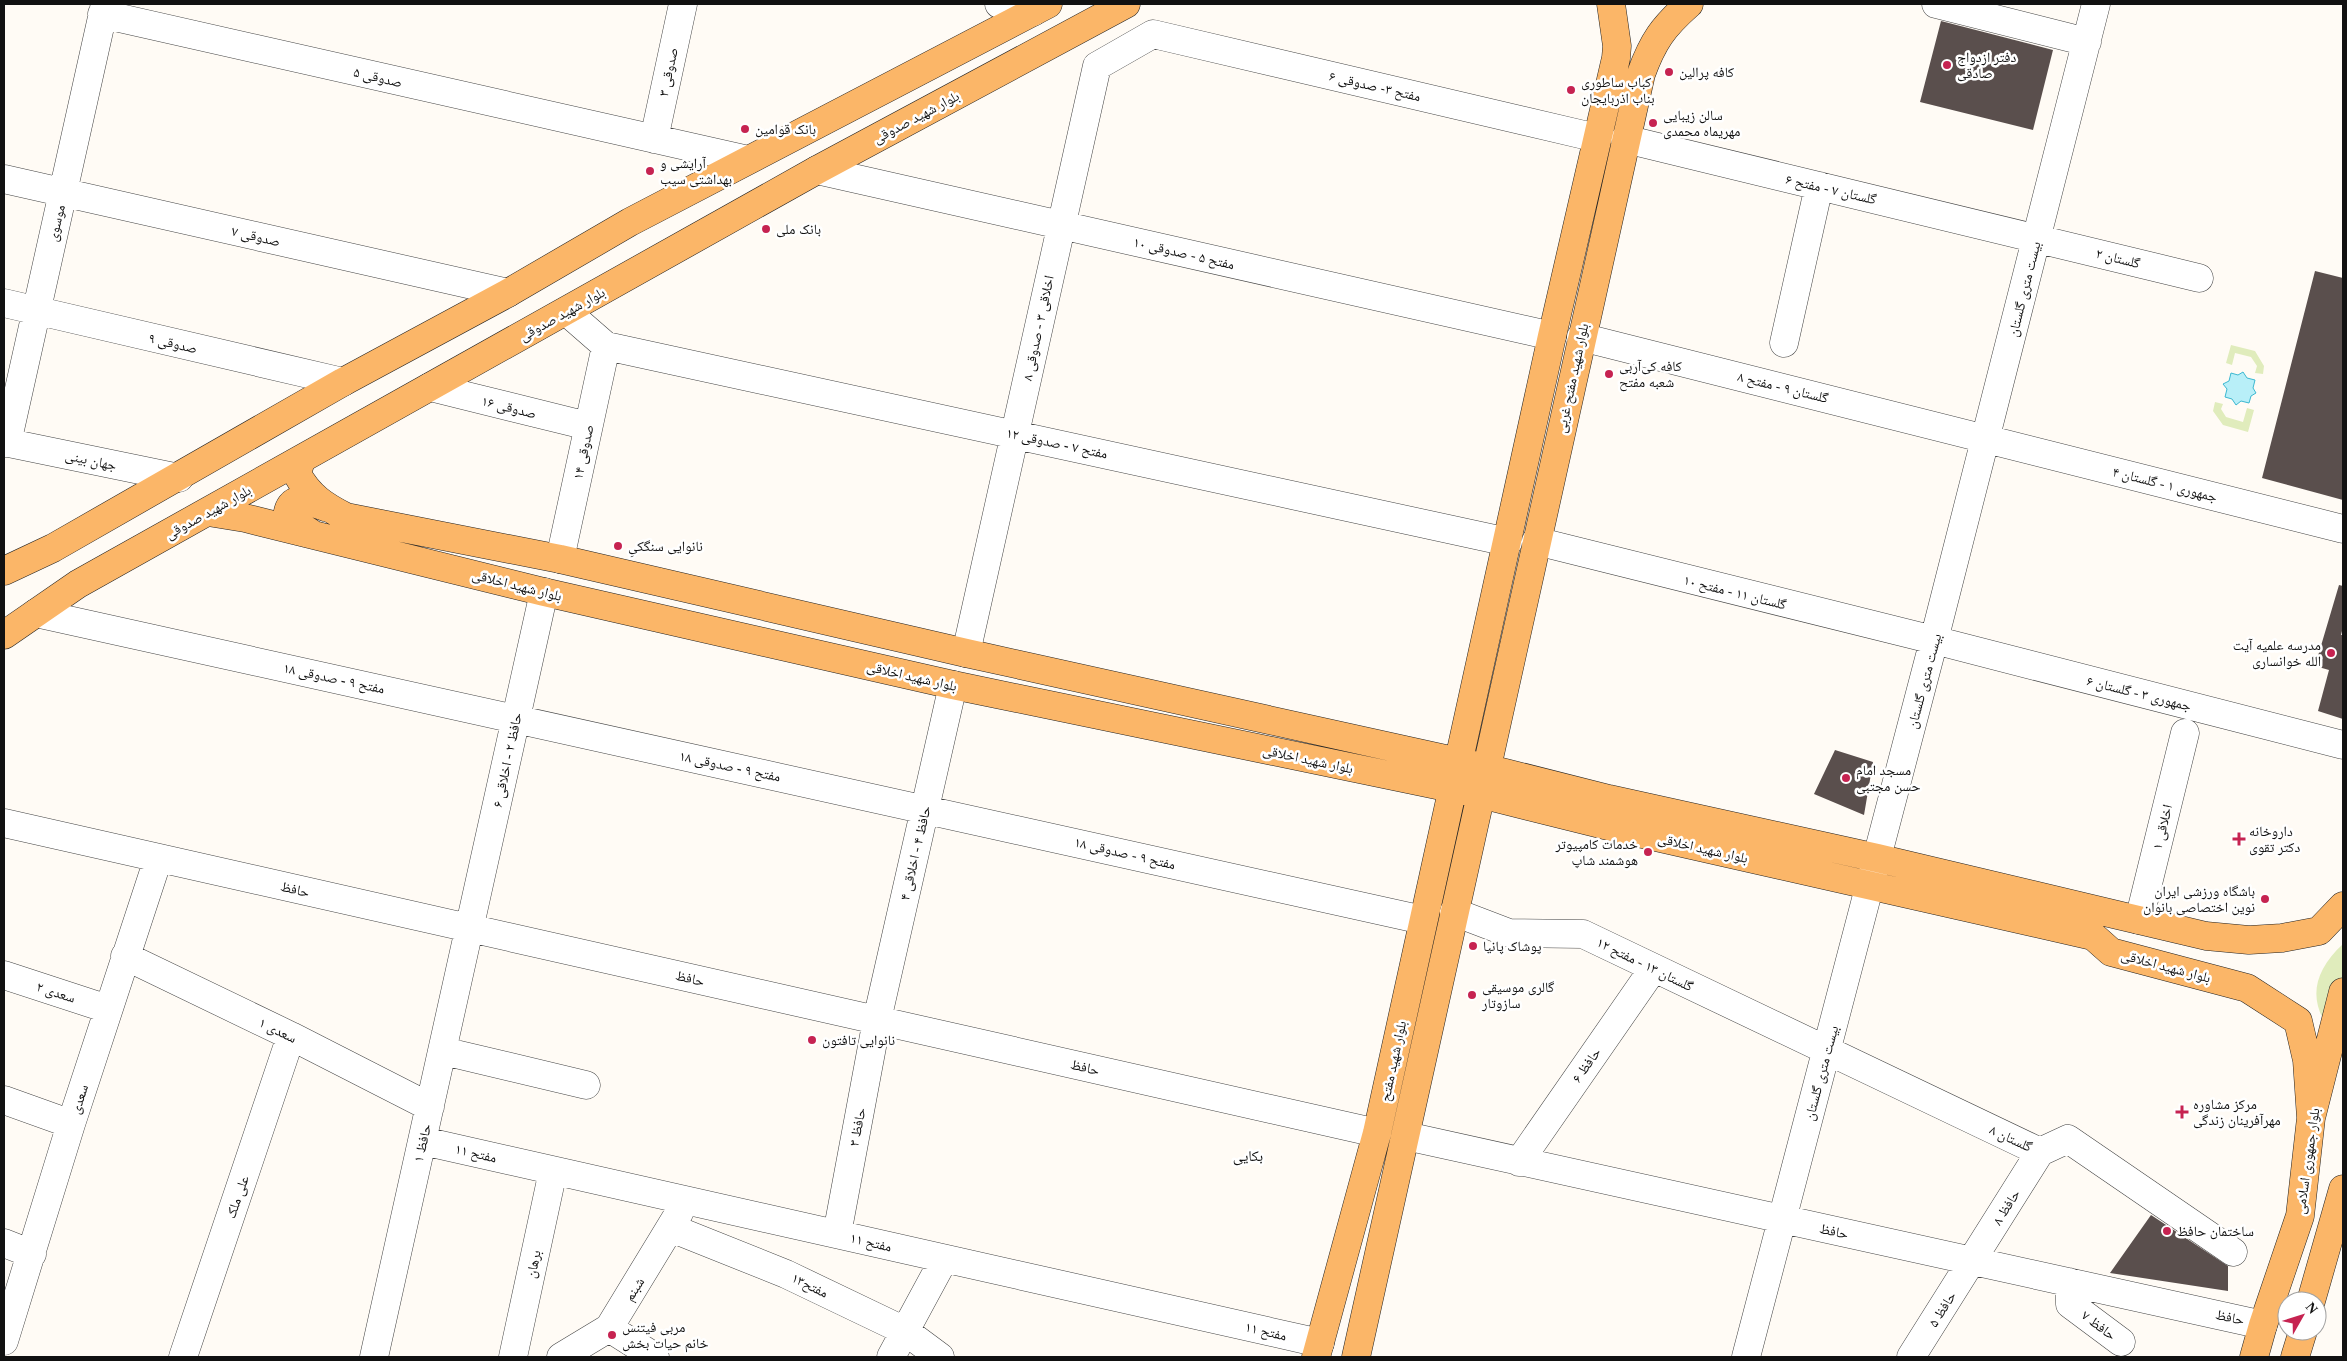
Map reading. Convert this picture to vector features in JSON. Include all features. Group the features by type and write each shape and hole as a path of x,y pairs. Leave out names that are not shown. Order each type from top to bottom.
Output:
{"main road":[{"name":"بلوار شهید صدوقی","path":"4,635 78,584 567,312 817,170 1126,4"},
{"name":"بلوار شهید مفتح غربی","path":"1457,776 1552,336 1616,58 1617,46 1611,4"},
{"name":"بلوار شهید مفتح غربی","path":"1486,768 1640,74 1650,48 1668,23 1689,4"},
{"path":"4,571 53,548 343,382 508,293 630,222 1040,8"},
{"name":"بلوار شهید اخلاقی","path":"301,460 297,474 306,490 325,507 346,517 560,559 966,653 1457,776 1480,794 1870,886 2093,936 2111,952 2247,988 2298,1021 2306,1060 2311,1118"},
{"path":"316,536 287,518 288,509 292,503 303,500 325,507"},
{"name":"بلوار شهید اخلاقی","path":"208,512 245,518 544,592 953,685 1457,776 1486,768 1619,801 1877,858 2206,936 2249,940 2282,938 2319,931 2343,906"},
{"path":"1468,722 1476,728 1494,729"},
{"name":"بلوار شهید مفتح","path":"1356,1357 1486,768"},
{"name":"بلوار شهید مفتح","path":"1318,1350 1377,1133 1423,920 1457,776"},
{"path":"1445,828 1455,824 1463,825 1472,832"},
{"name":"بلوار جمهوری اسلامی","path":"2254,1357 2300,1216 2311,1118 2343,992"},
{"path":"2314,1291 2343,1189"},
{"path":"2295,1357 2300,1341"}],"street":[{"name":"صدوقی ۳","path":"654,139 683,4"},
{"path":"999,4 1040,8"},
{"path":"1936,4 2087,42"},
{"name":"بیست متری گلستان","path":"1746,1357 1934,640 2096,4"},
{"name":"صدوقی ۵","path":"104,9 748,160"},
{"name":"موسوی","path":"5,443 104,9"},
{"name":"مفتح ۳- صدوقی ۶","path":"1152,34 1597,138"},
{"name":"اخلاقی ۳ - صدوقی ۸","path":"966,653 1097,66 1152,34"},
{"name":"گلستان ۷ - مفتح ۶","path":"1625,139 2037,238"},
{"name":"مفتح ۵ - صدوقی ۱۰","path":"817,170 1552,336"},
{"name":"صدوقی ۷","path":"4,179 508,293"},
{"path":"1784,343 1819,186"},
{"name":"گلستان ۲","path":"2037,238 2199,278"},
{"name":"صدوقی ۹","path":"4,303 343,382"},
{"path":"567,312 606,346"},
{"name":"گلستان ۹ - مفتح ۸","path":"1581,337 1986,438"},
{"name":"مفتح ۷ - صدوقی ۱۲","path":"606,346 1015,433 1508,542"},
{"name":"صدوقی ۱۴","path":"560,559 606,346"},
{"name":"صدوقی ۱۶","path":"430,387 588,426"},
{"name":"جمهوری ۱ - گلستان ۴","path":"1986,438 2343,529"},
{"name":"جهان بینی","path":"5,443 178,478"},
{"name":"گلستان ۱۱ - مفتح ۱۰","path":"1536,541 1934,640"},
{"name":"حافظ ۲ - اخلاقی ۶","path":"470,928 544,592"},
{"name":"مفتح ۹ - صدوقی ۱۸","path":"36,613 1423,920"},
{"name":"جمهوری ۳ - گلستان ۶","path":"1934,640 2343,745"},
{"name":"حافظ ۴ - اخلاقی ۴","path":"877,1020 953,685"},
{"name":"اخلاقی ۱","path":"2139,920 2184,733"},
{"name":"حافظ","path":"4,823 1377,1133"},
{"name":"سعدی","path":"4,1339 32,1254 70,1124 158,859"},
{"name":"گلستان ۱۳ - مفتح ۱۲","path":"1454,912 1509,933 1583,934 1826,1051"},
{"name":"حافظ ۱","path":"374,1357 470,928"},
{"name":"سعدی ۱","path":"125,956 291,1036 430,1107"},
{"name":"حافظ ۶","path":"1519,1162 1654,969"},
{"name":"سعدی ۲","path":"4,975 108,1009"},
{"name":"حافظ ۳","path":"836,1234 877,1020"},
{"name":"علی ملک","path":"183,1357 291,1036"},
{"path":"443,1051 586,1084"},
{"name":"گلستان ۸","path":"1826,1051 2040,1152 2068,1139 2233,1252"},
{"path":"4,1100 70,1124"},
{"name":"حافظ","path":"1406,1136 2263,1325"},
{"name":"مفتح ۱۱","path":"423,1141 944,1259 1318,1350"},
{"name":"حافظ ۸","path":"1972,1261 2040,1152"},
{"name":"برهان","path":"512,1357 553,1170"},
{"name":"شبنم","path":"561,1357 609,1328 686,1201"},
{"name":"مفتح۱۳","path":"671,1228 786,1274 905,1331 940,1357"},
{"path":"4,1243 32,1254"},
{"path":"891,1357 944,1259"},
{"name":"حافظ ۵","path":"1921,1354 1972,1261"},
{"name":"حافظ ۷","path":"2069,1282 2070,1304 2121,1342"},
{"path":"609,1328 655,1357"}],"green space":[{"path":"2231,345 2255,351 2264,366 2263,374 2255,373 2257,366 2251,357 2235,353 2232,365 2226,363"},
{"path":"2215,402 2223,404 2221,409 2226,417 2243,422 2247,408 2254,410 2248,432 2223,425 2213,411"},
{"path":"2343,944 2343,1043 2331,1031 2323,1019 2316,993 2323,968 2331,956"}],"water":[{"path":"2243,372 2247,378 2255,380 2253,388 2256,393 2251,396 2249,403 2241,401 2236,405 2232,399 2225,397 2227,389 2223,384 2229,381 2231,373 2238,375"}],"building":[{"path":"1941,21 2053,50 2033,130 1920,102"},
{"path":"2315,271 2343,278 2343,500 2262,478"},
{"name":"مدرسه علمیه آیت الله خوانساری","path":"2339,585 2343,586 2343,627 2341,635 2343,635 2343,719 2318,711 2329,670 2315,666"},
{"name":"مسجد امام حسن مجتبی","path":"1835,750 1873,762 1864,815 1814,794"},
{"name":"ساختمان حافظ","path":"2151,1215 2228,1266 2228,1291 2110,1273"}],"place":[{"name":"دفتر ازدواج صادقی","path":"1947,65"},
{"name":"کافه پرالین","path":"1669,72"},
{"name":"کباب ساطوری بناب اذربایجان","path":"1571,90"},
{"name":"سالن زیبایی مهریماه محمدی","path":"1653,123"},
{"name":"بانک قوامین","path":"745,129"},
{"name":"آرایشی و بهداشتی سیب","path":"650,171"},
{"name":"بانک ملی","path":"766,229"},
{"name":"کافه کی‌آربی شعبه مفتح","path":"1609,374"},
{"name":"نانوایی سنگکیِ","path":"618,546"},
{"name":"مدرسه علمیه آیت الله خوانساری","path":"2331,653"},
{"name":"مسجد امام حسن مجتبی","path":"1846,778"},
{"name":"داروخانه دکتر تقوی","path":"2239,839"},
{"name":"خدمات کامپیوتر هوشمند شاپ","path":"1648,852"},
{"name":"باشگاه ورزشی ایران نوین اختصاصی بانوان","path":"2265,899"},
{"name":"پوشاک پانیا","path":"1473,946"},
{"name":"گالری موسیقی سازوتار","path":"1472,995"},
{"name":"نانوایی تافتون","path":"812,1040"},
{"name":"مرکز مشاوره مهرآفرینان زندگی","path":"2182,1112"},
{"name":"ساختمان حافظ","path":"2167,1231"},
{"name":"مربی فیتنس خانم حیات بخش","path":"612,1335"}],"district":[{"name":"بکایی","path":"1248,1156"}]}
